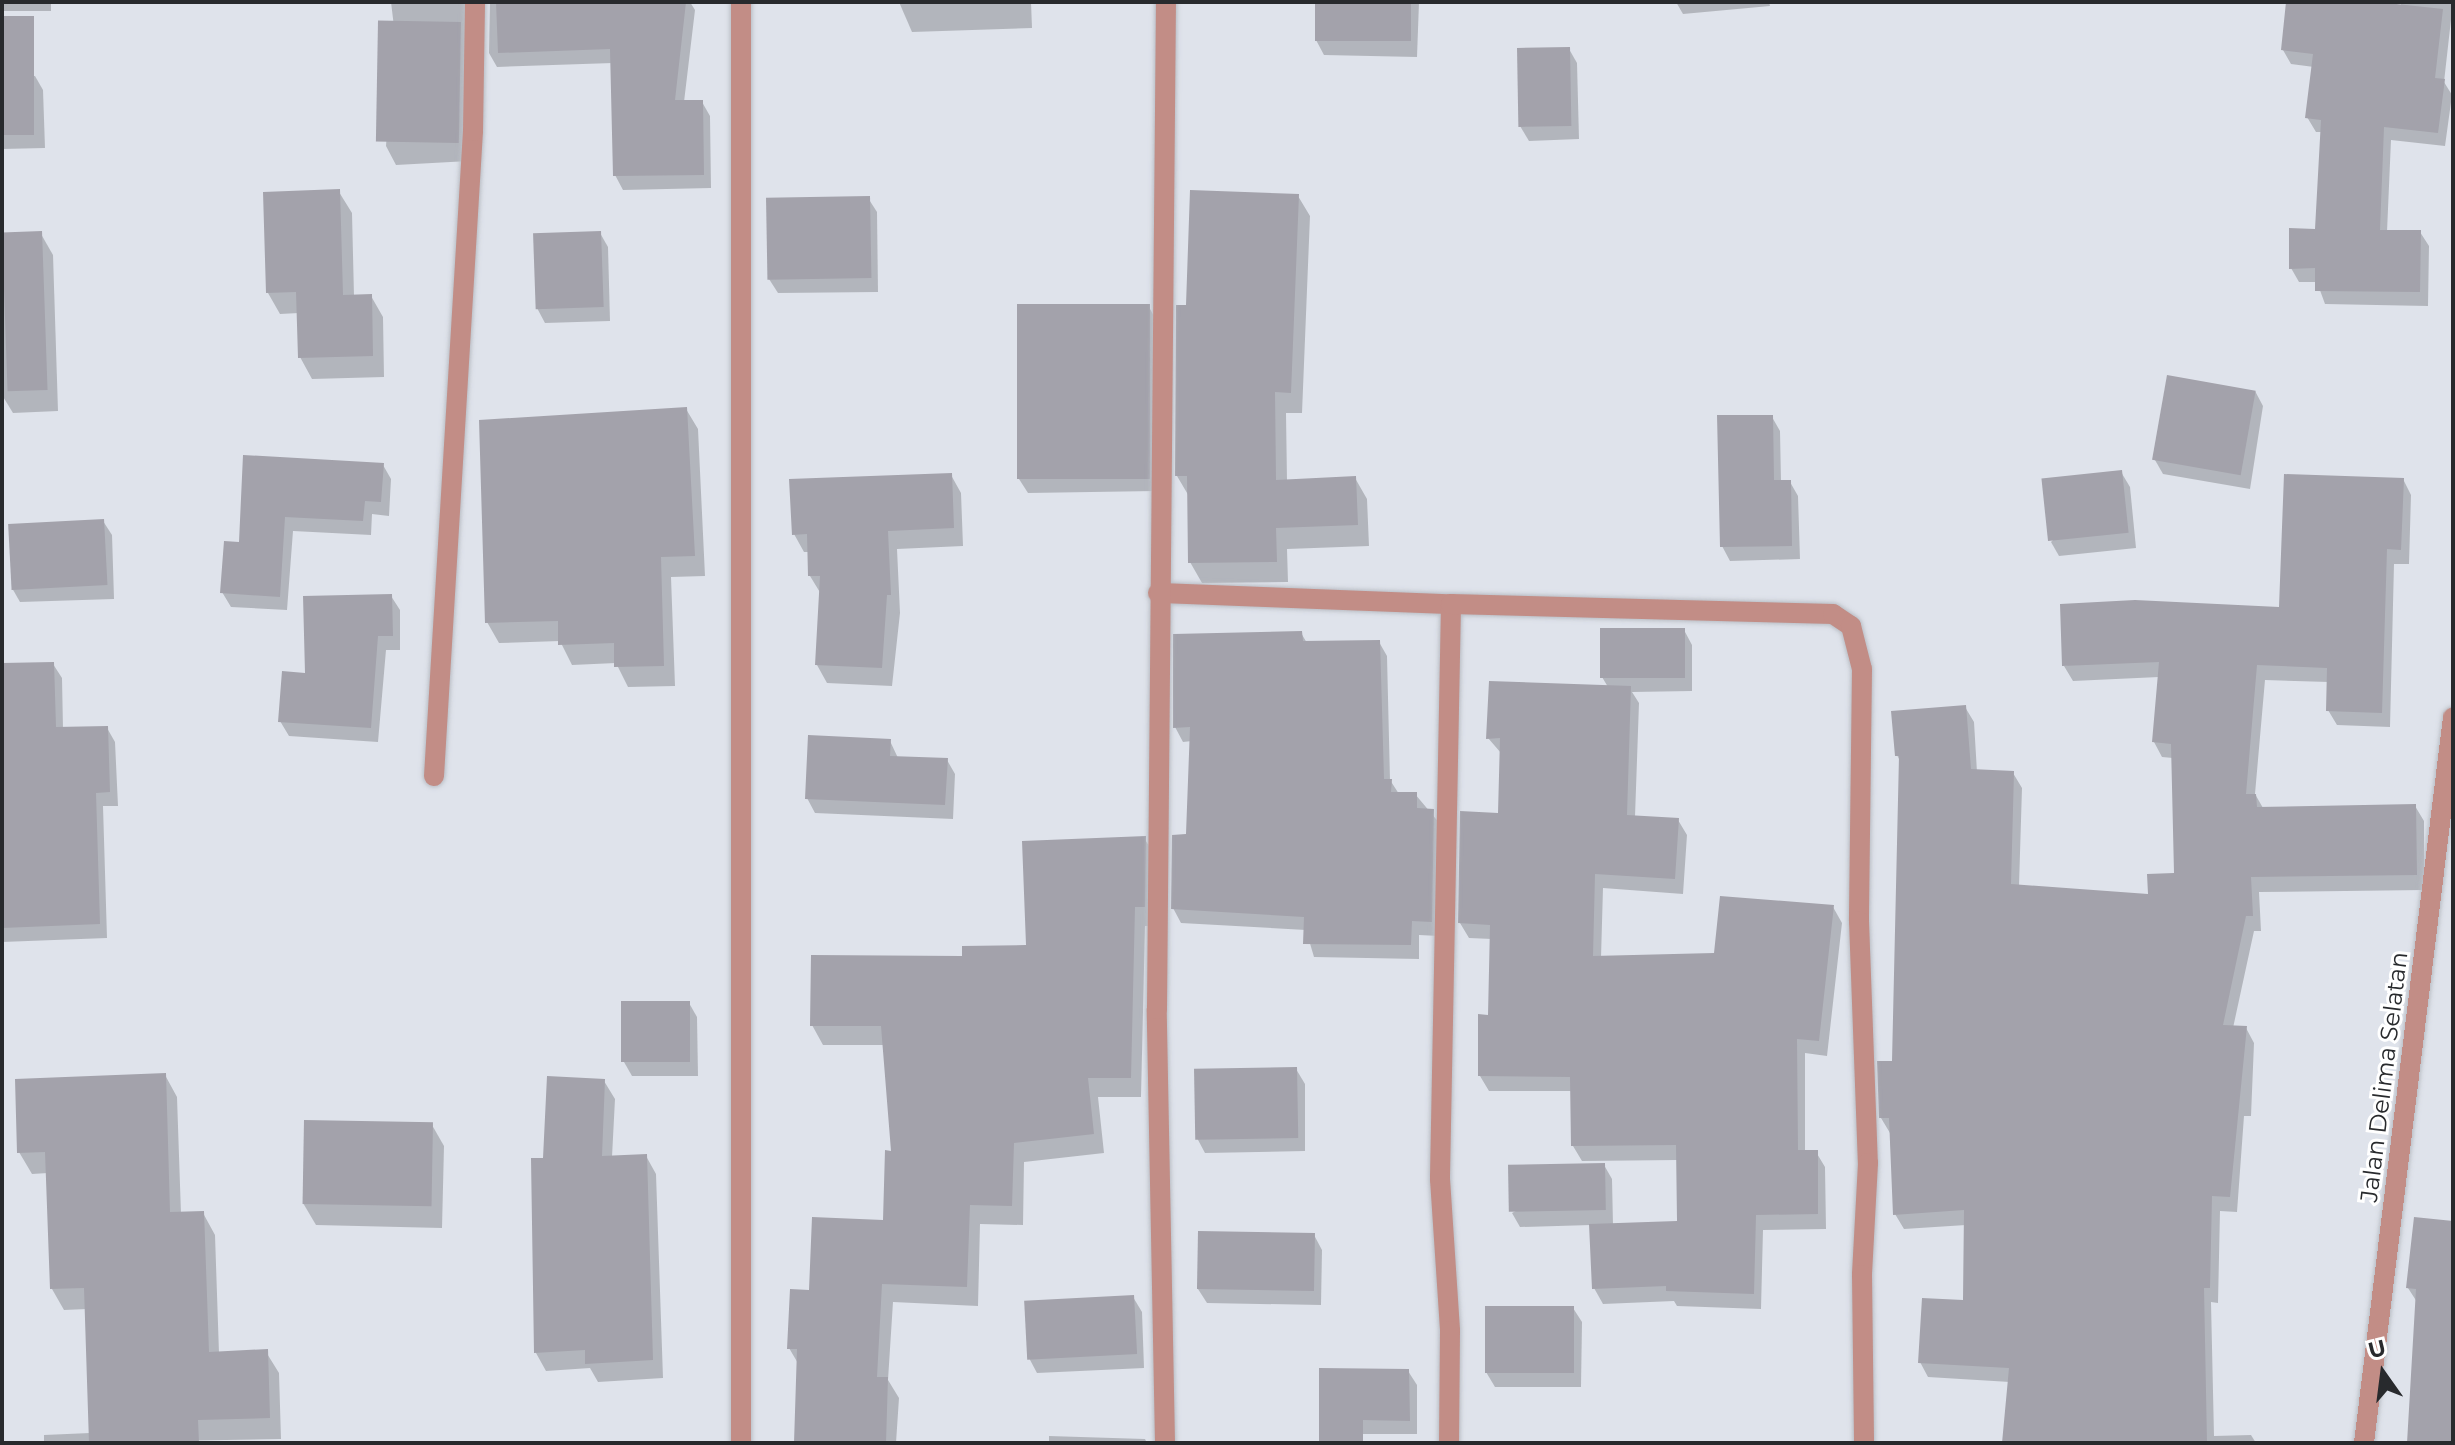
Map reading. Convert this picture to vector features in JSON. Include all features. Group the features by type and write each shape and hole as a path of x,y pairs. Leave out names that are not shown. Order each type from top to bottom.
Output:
{"street":[{"path":"434,776 472,147 475,2"},
{"path":"741,2 741,1443"},
{"path":"1165,1443 1157,1009 1158,593 1166,2"},
{"path":"1158,593 1819,613 1833,614 1851,626 1862,669 1859,921 1868,1163 1862,1275 1864,1443"},
{"path":"1449,1443 1450,1331 1440,1179 1451,604"},
{"name":"Jalan Delima Selatan","path":"2364,1443 2453,717"}],"building":[{"path":"496,2 686,2 675,100 703,100 704,175 613,176 610,49 498,53"},
{"path":"1315,2 1411,2 1411,41 1315,41"},
{"path":"2286,2 2378,2 2443,9 2435,78 2445,79 2438,133 2384,127 2380,230 2421,230 2420,292 2315,291 2315,268 2289,269 2289,228 2315,229 2321,120 2305,118 2313,54 2281,50"},
{"path":"2,16 34,16 34,135 2,135"},
{"path":"378,21 461,22 459,143 376,142"},
{"path":"1570,47 1571,126 1518,127 1517,48"},
{"path":"340,189 343,295 372,294 373,356 298,358 296,292 266,293 263,192"},
{"path":"1190,190 1299,194 1291,393 1275,392 1276,480 1356,476 1358,525 1276,528 1277,562 1188,563 1187,476 1175,476 1176,305 1186,305"},
{"path":"870,196 871,278 767,280 766,198"},
{"path":"42,231 48,390 8,391 2,232"},
{"path":"601,231 604,307 536,309 533,233"},
{"path":"1017,304 1150,304 1150,479 1017,479"},
{"path":"2167,375 2256,391 2241,475 2152,460"},
{"path":"687,407 695,556 661,557 664,666 614,667 614,643 558,645 558,621 485,623 479,420"},
{"path":"1717,415 1773,415 1774,480 1791,480 1792,546 1720,547"},
{"path":"243,455 384,463 381,502 365,501 363,521 285,517 280,597 220,593 224,541 239,542"},
{"path":"2122,470 2129,533 2048,541 2041,478"},
{"path":"952,473 954,528 888,531 891,595 887,595 882,668 815,665 820,576 808,576 807,534 792,535 789,479"},
{"path":"2284,474 2404,478 2401,550 2387,549 2382,713 2326,711 2327,668 2257,665 2246,794 2256,794 2257,807 2416,804 2417,875 2251,877 2253,916 2246,916 2223,1025 2247,1026 2230,1197 2212,1196 2210,1288 2204,1288 2207,1443 2002,1443 2009,1368 1918,1363 1922,1298 1963,1300 1964,1210 1893,1215 1889,1118 1879,1118 1877,1061 1892,1061 1899,756 1895,756 1891,711 1966,705 1971,769 2014,771 2011,884 2148,894 2147,874 2174,873 2171,744 2152,742 2159,662 2062,666 2060,604 2135,600 2279,607"},
{"path":"104,519 107,585 12,590 8,524"},
{"path":"392,594 393,636 378,636 371,728 278,722 282,671 305,673 303,596"},
{"path":"1600,628 1685,628 1685,678 1600,678"},
{"path":"1302,631 1303,641 1380,640 1384,779 1392,779 1391,792 1417,792 1417,808 1434,809 1432,922 1412,921 1411,945 1303,944 1304,917 1171,909 1172,835 1186,834 1190,727 1173,728 1173,634"},
{"path":"54,662 56,727 108,726 110,792 96,793 100,924 2,928 2,663"},
{"path":"1489,681 1631,686 1627,815 1679,818 1675,879 1595,874 1593,956 1714,953 1720,896 1834,905 1819,1041 1797,1039 1798,1150 1818,1150 1818,1214 1756,1215 1754,1294 1666,1291 1666,1286 1592,1289 1589,1224 1677,1221 1676,1145 1571,1146 1570,1077 1478,1076 1478,1014 1488,1015 1490,925 1458,923 1460,811 1498,813 1500,738 1486,739"},
{"path":"808,735 891,739 890,756 948,758 945,805 805,799"},
{"path":"1146,836 1145,907 1135,907 1131,1078 1088,1078 1094,1134 1014,1143 1012,1206 970,1205 967,1287 882,1284 877,1377 888,1377 886,1443 794,1443 797,1349 787,1349 790,1289 809,1290 812,1217 883,1220 885,1150 891,1151 881,1026 810,1026 811,955 962,956 962,946 1026,945 1022,841"},
{"path":"621,1001 690,1001 690,1062 621,1062"},
{"path":"1297,1067 1298,1138 1195,1140 1194,1069"},
{"path":"166,1073 170,1212 204,1211 209,1352 268,1349 270,1418 198,1420 199,1443 89,1443 84,1288 50,1289 45,1152 17,1153 15,1079"},
{"path":"547,1076 605,1079 602,1156 647,1154 653,1360 585,1364 585,1350 534,1353 531,1158 543,1158"},
{"path":"304,1120 433,1122 432,1206 303,1204"},
{"path":"1605,1163 1606,1210 1509,1212 1508,1165"},
{"path":"2414,1217 2453,1221 2453,1443 2407,1443 2416,1289 2406,1288"},
{"path":"1198,1231 1315,1233 1314,1291 1197,1289"},
{"path":"1134,1295 1137,1354 1027,1360 1024,1301"},
{"path":"1485,1306 1574,1306 1574,1373 1485,1373"},
{"path":"1319,1368 1409,1369 1410,1421 1363,1420 1363,1443 1319,1443"}]}
